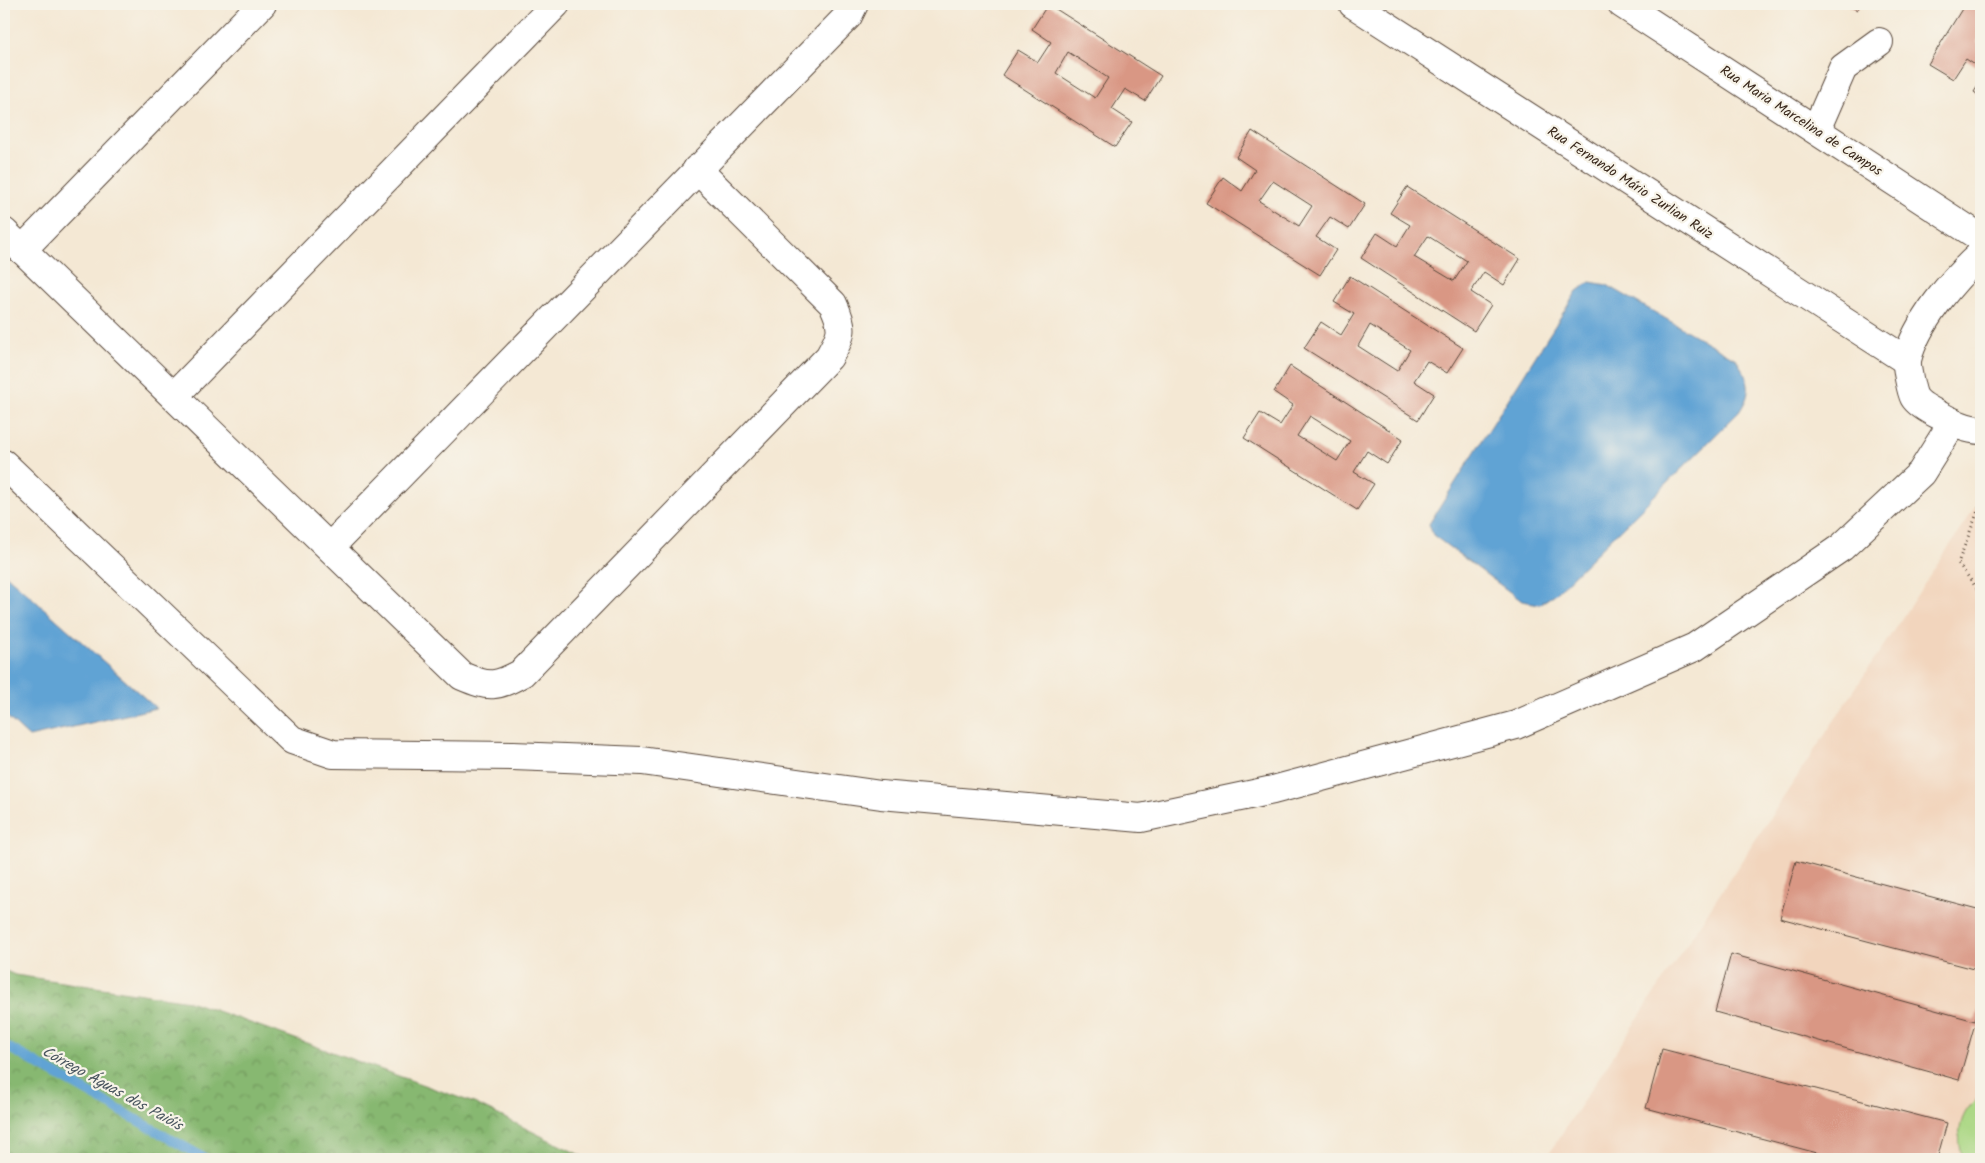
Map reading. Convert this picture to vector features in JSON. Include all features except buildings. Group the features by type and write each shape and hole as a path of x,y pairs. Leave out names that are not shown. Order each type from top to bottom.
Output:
{"street":[{"path":"262,4 13,241 462,676 483,685 502,684 522,673 829,357 840,338 841,321 832,304 697,169"},
{"path":"174,396 556,4"},
{"path":"330,547 848,16 854,4"},
{"name":"Rua Fernando Mário Zurlian Ruiz","path":"1353,4 1907,361"},
{"name":"Rua Maria Marcelina de Campos","path":"1622,4 1981,238"},
{"path":"1816,130 1843,68 1879,42"},
{"path":"1981,254 1964,269 1941,297 1921,328 1907,361 1915,398 1933,412 1953,422 1974,430 1981,430"},
{"path":"4,464 292,740 333,754 513,756 642,761 881,795 1141,818 1273,790 1516,725 1695,647 1842,547 1921,472 1953,422"}],"path":[{"path":"1981,503 1958,563 1981,594"}],"shaded area":[{"path":"1981,498 1981,1159 1545,1159"}],"green space":[{"path":"4,970 15,975 189,1001 474,1103 588,1159 4,1159"},
{"path":"1981,1097 1981,1159 1963,1159 1960,1133 1963,1117 1973,1103"}],"water":[{"path":"1590,282 1607,285 1736,359 1747,379 1747,397 1739,412 1555,594 1540,604 1522,601 1433,535 1429,524 1577,291"},
{"path":"4,573 156,708 29,737 4,714"}],"waterway":[{"name":"Córrego Águas dos Paióis","path":"4,1045 206,1159"}]}
